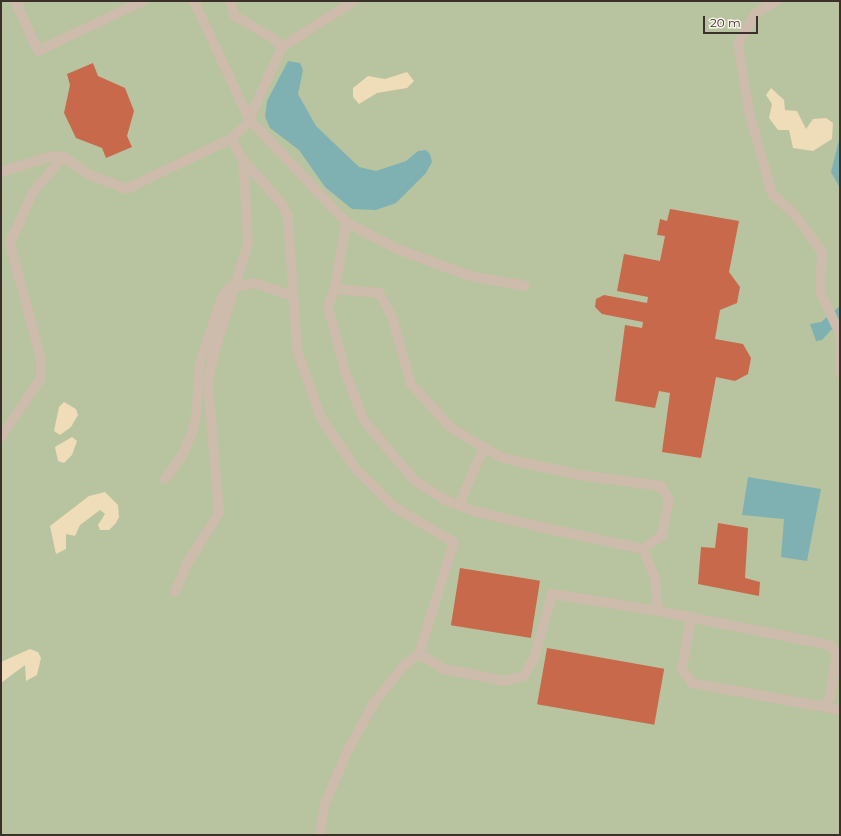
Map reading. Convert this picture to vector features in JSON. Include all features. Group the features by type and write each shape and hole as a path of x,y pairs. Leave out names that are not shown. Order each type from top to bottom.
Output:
{"lane":[{"path":"20,1 16,3 38,51 130,4 144,1"},
{"path":"194,1 249,119 346,222 397,249 470,276 525,286"},
{"path":"230,1 235,16 271,37 282,47"},
{"path":"776,1 754,15 738,44 749,112 769,189 795,215 822,252 820,290 840,334 840,373"},
{"path":"1,172 52,156 63,157 90,175 126,189 231,139 249,119 282,47 350,3"},
{"path":"231,139 243,160 282,204 288,217 292,296 301,364 314,402 333,438 356,469 394,508 454,542 419,654 404,665 374,703 348,750 324,806 320,835"},
{"path":"1,437 41,378 42,359 10,243 33,192 63,157"},
{"path":"175,592 188,562 219,513 208,383 214,353 248,244 243,160"},
{"path":"335,289 379,293 392,317 411,384 451,428 502,458 580,475 661,486 669,499 662,536 643,549 460,505 415,481 364,421 345,372 328,306 335,289 346,222"},
{"path":"165,479 182,456 191,435 197,411 200,363 216,312 229,288 235,285 264,284 292,296"},
{"path":"460,505 484,447"},
{"path":"643,549 655,577 658,611"},
{"path":"419,654 444,669 505,681 524,676 535,656 552,594 658,611 830,645 837,654 830,697 824,706"},
{"path":"691,618 682,669 692,683 824,706 840,711"}],"green space":[{"path":"1,1 840,1 840,835 1,835"}],"sand":[{"path":"407,72 414,81 407,88 377,93 359,104 353,97 353,88 368,76 385,79"},
{"path":"771,88 784,100 785,110 797,111 806,129 813,119 826,118 833,123 832,139 813,151 793,148 789,130 778,130 769,118 772,104 766,95"},
{"path":"64,402 76,409 78,415 71,427 60,435 54,431 59,407"},
{"path":"72,437 77,441 72,455 64,463 58,461 55,447"},
{"path":"105,492 118,505 119,517 116,523 109,530 100,530 98,525 105,514 100,510 80,525 75,536 66,534 66,549 56,554 50,526 89,496"},
{"path":"30,649 38,652 41,658 37,675 26,681 25,665 1,683 1,662"}],"water":[{"path":"288,61 300,63 303,70 298,94 316,126 359,167 376,171 406,161 418,151 426,150 430,154 432,162 426,173 396,203 376,210 352,209 325,187 299,150 270,128 265,117 267,101"},
{"path":"840,136 840,188 831,172"},
{"path":"840,306 840,330 831,330 822,340 816,341 810,324 821,322"},
{"path":"748,477 821,489 807,561 781,557 784,519 742,515"}],"building":[{"path":"93,63 98,76 125,88 134,111 127,136 132,147 106,158 102,148 76,138 64,113 70,85 67,74"},
{"path":"670,209 739,221 729,272 740,287 737,303 720,310 715,339 743,344 751,358 748,374 735,381 716,377 701,458 662,452 670,393 659,391 655,408 615,401 625,325 642,328 643,322 602,314 595,307 596,299 604,295 647,303 648,297 617,291 624,254 660,261 665,236 657,235 660,219 667,221"},
{"path":"718,523 748,528 745,578 760,582 759,596 698,584 701,547 715,548"},
{"path":"460,568 540,581 531,638 451,625"},
{"path":"547,648 664,669 654,725 537,704"}]}
